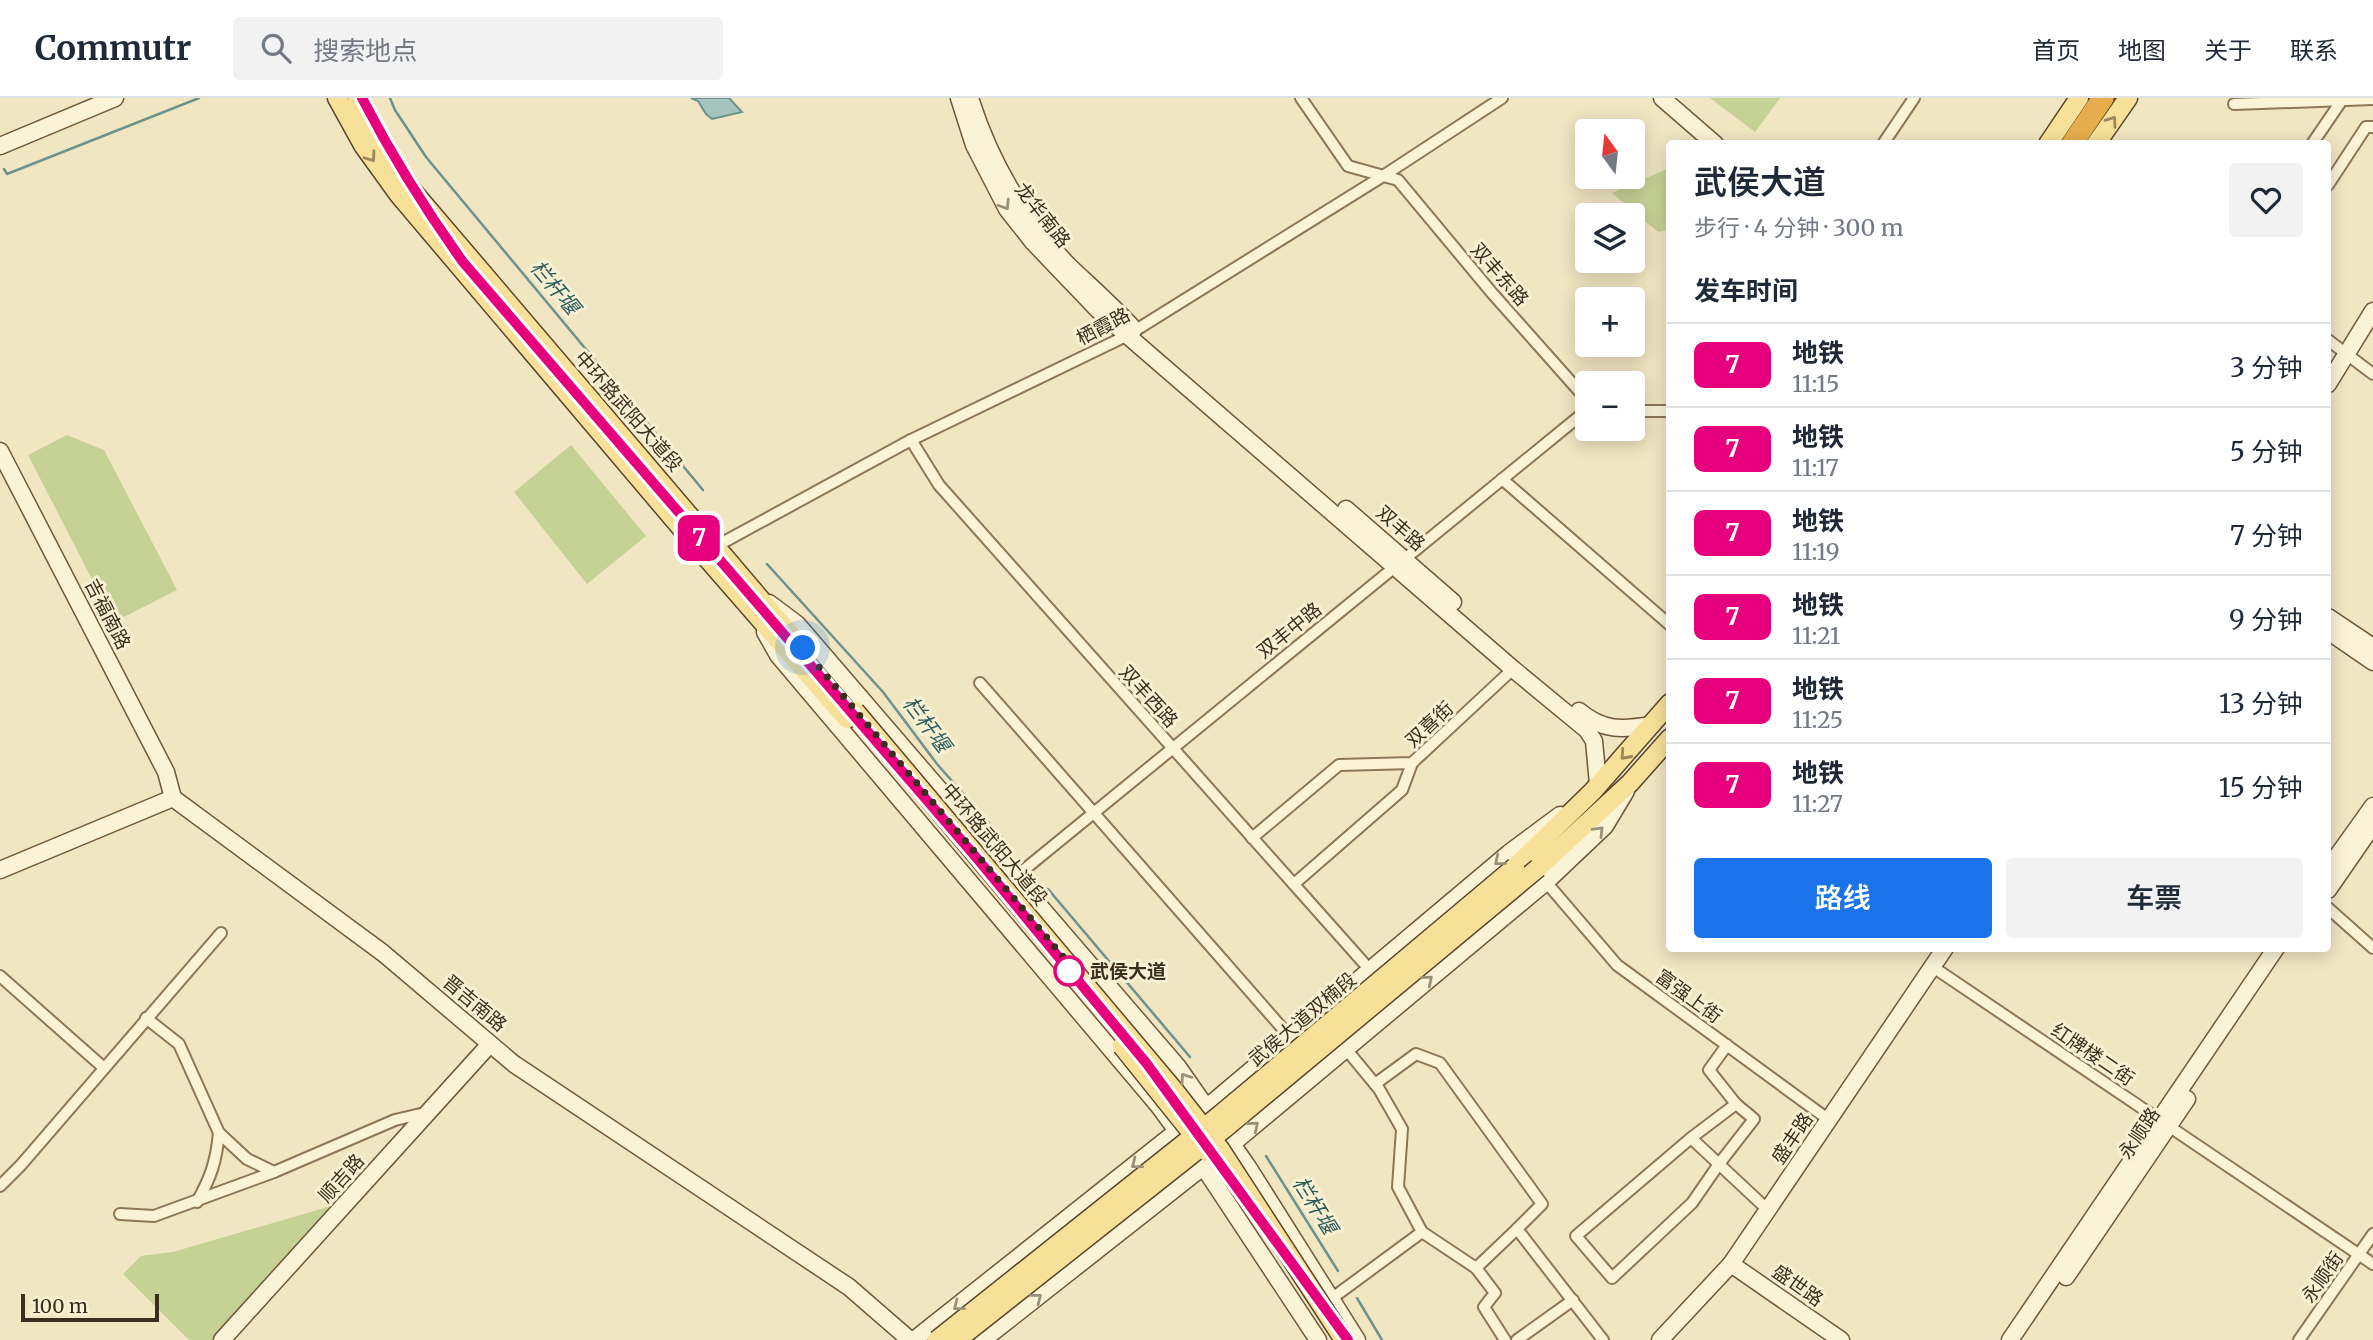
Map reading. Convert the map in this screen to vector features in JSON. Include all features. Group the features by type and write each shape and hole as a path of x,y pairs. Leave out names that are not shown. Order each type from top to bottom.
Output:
{"highway":[{"path":"2062,140 2090,98"},
{"path":"2076,140 2103,98"}],"main road":[{"path":"0,146 115,98"},
{"name":"中环路武阳大道段","path":"337,98 363,145 399,195 710,550 1174,1090 1220,1149 1344,1340"},
{"name":"中环路武阳大道段","path":"356,98 373,131 411,189 710,550"},
{"name":"龙华南路","path":"959,98 974,145 1007,209 1033,242 1098,310 1132,333"},
{"name":"龙华南路","path":"970,98 985,139 1003,176 1038,230 1132,333"},
{"path":"1648,98 1694,140"},
{"path":"1662,98 1710,140"},
{"path":"2052,140 2079,98"},
{"path":"2099,140 2128,98"},
{"path":"2331,379 2373,311"},
{"name":"双丰路","path":"1132,333 1400,562 1593,722 1616,728 1652,725"},
{"name":"吉福南路","path":"0,451 166,772 173,798"},
{"name":"双丰路","path":"1400,562 1513,669 1587,730 1594,741 1595,787"},
{"path":"753,600 797,624 1178,1067 1232,1144 1357,1340"},
{"path":"753,600 778,654 1158,1105 1204,1167 1318,1340"},
{"path":"2331,619 2373,648"},
{"path":"2331,633 2373,662"},
{"name":"武侯大道双楠段","path":"937,1340 1212,1122 1515,867 1595,787 1666,708"},
{"name":"中环路武阳大道段","path":"851,715 1097,1014 1211,1158 1331,1340"},
{"name":"武侯大道双楠段","path":"957,1340 1542,875 1666,742"},
{"path":"912,1340 1177,1132 1509,853 1595,787"},
{"path":"0,870 173,798"},
{"name":"晋吉南路","path":"173,798 383,953 514,1064 849,1287 912,1340"},
{"path":"2331,865 2373,806"},
{"path":"2331,886 2373,825"},
{"path":"983,1340 1232,1144 1346,1049 1542,875"},
{"name":"盛丰路","path":"1660,1340 1731,1264 1942,952"},
{"path":"2010,1340 2164,1123 2273,952"},
{"name":"永顺路","path":"2024,1340 2164,1123 2285,952"},
{"name":"顺吉路","path":"222,1340 490,1044"},
{"name":"盛世路","path":"1731,1264 1841,1340"}],"street":[{"name":"双丰东路","path":"1301,98 1348,166 1398,180 1492,293 1575,386"},
{"name":"栖霞路","path":"710,550 911,440 1132,333 1502,98"},
{"path":"1886,140 1914,98"},
{"path":"2234,104 2373,99"},
{"path":"2315,140 2342,100"},
{"path":"2331,180 2366,127 2373,127"},
{"path":"2331,342 2373,374"},
{"path":"1645,411 1666,411"},
{"name":"双丰中路","path":"1014,878 1575,420"},
{"name":"双丰西路","path":"911,440 939,485 1370,970"},
{"path":"1502,479 1666,622"},
{"name":"双喜街","path":"1252,838 1339,765 1412,763 1513,669"},
{"path":"979,683 1290,1037"},
{"path":"1294,884 1402,790 1412,763"},
{"name":"富强上街","path":"1542,875 1617,965 1829,1120"},
{"path":"2331,911 2373,948"},
{"path":"0,1186 221,933"},
{"name":"红牌楼二街","path":"1933,967 2373,1264"},
{"path":"0,976 104,1068"},
{"path":"146,1018 179,1044 219,1133 247,1159 274,1172"},
{"path":"1727,1045 1709,1070 1736,1104 1754,1119 1718,1164 1692,1203 1612,1278 1576,1236 1691,1138 1736,1104"},
{"path":"1346,1049 1375,1084 1402,1129 1398,1187 1422,1232 1476,1268 1494,1293 1484,1307 1505,1340"},
{"path":"1375,1084 1416,1054 1440,1063 1542,1204 1476,1268"},
{"path":"120,1214 154,1216 197,1202 395,1120 429,1112"},
{"path":"197,1202 216,1160 219,1133"},
{"path":"1691,1138 1768,1210"},
{"path":"1517,1229 1603,1340"},
{"path":"1331,1299 1422,1232"},
{"name":"永顺街","path":"2299,1340 2373,1234"},
{"path":"1517,1340 1573,1300"}],"green space":[{"path":"1710,98 1780,98 1755,132"},
{"path":"1666,169 1666,231 1658,232 1645,221 1645,203 1624,203 1612,193 1621,189 1645,189 1645,179"},
{"path":"67,435 104,450 177,590 114,622 28,455"},
{"path":"571,445 646,536 587,584 514,492"},
{"path":"331,1206 215,1340 189,1340 123,1274 141,1256 173,1252"}],"water":[{"path":"691,98 729,98 742,112 712,119 698,101"}],"waterway":[{"name":"栏杆堰","path":"4,169 7,174 199,98"},
{"name":"栏杆堰","path":"390,98 426,157 703,490"},
{"name":"栏杆堰","path":"767,564 883,692 937,764 1006,842"},
{"name":"栏杆堰","path":"1048,889 1190,1057"},
{"name":"栏杆堰","path":"1266,1156 1338,1271"},
{"name":"栏杆堰","path":"1357,1298 1382,1340"}],"metro line":[{"name":"7","path":"362,98 382,138 423,206 463,262 975,856 1147,1064 1348,1340"}],"place":[{"name":"武侯大道","path":"1069,971"}],"route":[{"path":"803,648 1066,960 1069,971"}]}
